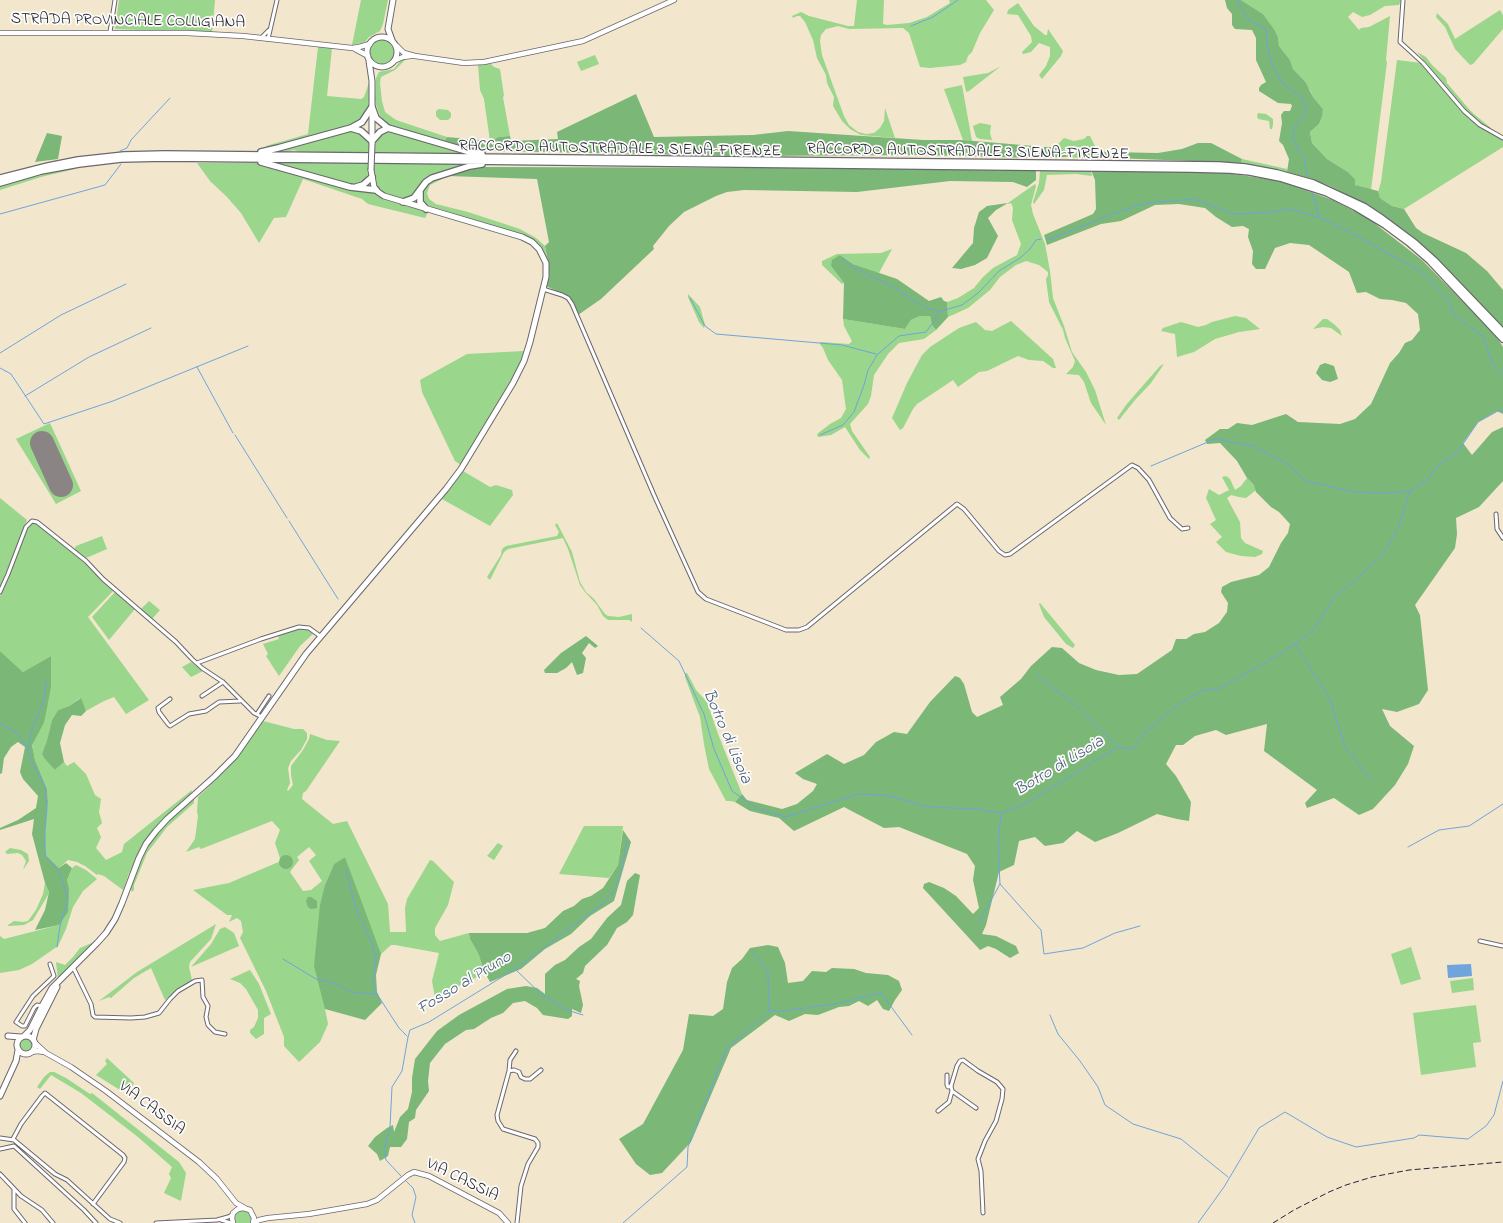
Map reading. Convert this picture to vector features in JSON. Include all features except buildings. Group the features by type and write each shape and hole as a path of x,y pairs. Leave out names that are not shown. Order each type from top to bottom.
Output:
{"highway":[{"path":"201,154 208,151 266,151 351,128 363,120 372,107"},
{"path":"372,107 378,120 388,128 473,153 526,155 543,160"},
{"path":"351,128 361,131 372,142 380,132 388,128"},
{"path":"0,178 48,166 142,156 201,154 368,158 191,158 142,156"},
{"path":"191,158 264,162 353,188 376,190"},
{"name":"RACCORDO AUTOSTRADALE 3 SIENA-FIRENZE","path":"375,158 1217,169 1266,175 1327,193 1355,207 1385,225 1430,261 1502,337"},
{"path":"0,183 40,171 96,160"},
{"path":"403,202 414,198 426,182 432,178 470,166 483,164 530,164 543,160"},
{"path":"353,188 363,185 372,177"},
{"path":"420,190 420,202 426,209"}],"main road":[{"path":"14,1065 21,1058 32,1052 35,1048 35,1030 42,1006 52,988 97,943 115,919 146,844 156,830 225,766 239,750 320,636 434,504 460,469 520,369 530,342 546,277 546,263 539,249 532,242 522,237 386,197 376,190 373,185 372,81 367,50 370,44 384,31 388,22 393,0"},
{"path":"388,22 388,31 392,40 404,53 415,56 477,63 569,44 596,36 674,0"},
{"name":"STRADA PROVINCIALE COLLIGIANA","path":"0,33 188,33 261,38 352,48 361,51 368,58"},
{"path":"379,37 392,40"},
{"name":"STRADA PROVINCIALE COLLIGIANA","path":"352,48 370,44"},
{"path":"396,60 398,53 397,46"},
{"path":"368,58 375,66 380,68 388,67 396,60 405,56 415,56"},
{"path":"372,81 374,74 380,68"},
{"path":"0,1096 14,1065 17,1042 30,1030 66,974"},
{"path":"22,1037 8,1036 21,1054 26,1055"},
{"name":"VIA CASSIA","path":"22,1037 29,1037 46,1053"},
{"name":"VIA CASSIA","path":"32,1052 37,1051 46,1053 65,1063 93,1082 199,1162 217,1179 237,1204 258,1216 268,1218"},
{"name":"VIA CASSIA","path":"253,1223 258,1220 268,1218 309,1214 367,1204 377,1200 408,1175 414,1172 429,1176 499,1213 508,1223"},
{"name":"VIA CASSIA","path":"231,1196 234,1213 232,1223"},
{"name":"VIA CASSIA","path":"234,1213 240,1208 246,1208"},
{"name":"VIA CASSIA","path":"251,1212 254,1218 253,1223"}],"street":[{"path":"110,32 115,0"},
{"path":"268,39 277,0"},
{"path":"1404,0 1400,42 1423,63 1464,111 1480,125 1503,138"},
{"path":"261,38 270,28"},
{"path":"543,289 568,298 572,304 641,466 698,592 706,599 786,630 799,630 807,626 957,504 964,509 999,551 1005,555 1010,554 1132,465 1138,468 1149,480 1170,518 1182,529 1188,528"},
{"path":"1496,514 1497,530 1503,538"},
{"path":"0,592 26,528 32,521 37,522 86,562 103,579 176,642 196,663 223,682 254,714 262,717"},
{"path":"196,663 261,639 299,627 309,628 320,636"},
{"path":"202,696 223,682"},
{"path":"257,714 269,696"},
{"path":"170,699 158,708 159,712 170,726 189,714 206,711 219,702 240,701"},
{"path":"1480,941 1503,946"},
{"path":"42,1006 37,1005 35,1007 25,1026 22,1026 16,1022 33,996 54,976 50,964"},
{"path":"73,968 91,1004 93,1015 95,1017 138,1017 159,1013 178,991 195,981 202,980 203,997 208,1006 206,1017 208,1025 215,1032 224,1034"},
{"path":"30,1016 33,1012 40,1014"},
{"path":"516,1051 510,1060 509,1071 497,1115 498,1121 503,1129 535,1139 538,1143 538,1147 528,1164 521,1186 517,1223"},
{"path":"938,1111 949,1102 952,1091 951,1086 960,1061 963,1060 997,1082 1003,1089 996,1121 985,1141 978,1159 981,1171 983,1213"},
{"path":"509,1071 514,1070 519,1072 521,1077 530,1079 541,1070"},
{"path":"947,1075 947,1085 948,1087 951,1086"},
{"path":"952,1091 976,1108"},
{"path":"13,1139 21,1124 45,1093 123,1155 125,1158 124,1162 94,1204"},
{"path":"0,1138 13,1139 55,1174 67,1180 112,1222 120,1223"},
{"path":"0,1149 14,1146 96,1223"},
{"path":"0,1174 21,1196 40,1209 53,1223"},
{"path":"14,1189 14,1209 25,1223"},
{"name":"VIA CASSIA","path":"156,1223 217,1220 228,1217 234,1213"},
{"name":"VIA CASSIA","path":"217,1220 232,1223"}],"green space":[{"path":"119,0 215,0 212,33 115,29"},
{"path":"361,0 388,0 380,31 369,37 365,42 352,45"},
{"path":"857,0 884,0 883,24 887,25 909,23 927,17 950,3 949,0 986,0 994,10 980,33 966,62 960,65 930,68 920,67 909,33 903,28 849,29 838,26 826,29 821,35 820,41 822,55 844,116 849,125 858,132 866,134 874,133 880,128 884,121 885,108 895,138 861,135 850,129 842,121 833,106 834,97 827,83 826,75 817,58 813,40 805,22 800,16 793,18 792,16 801,12 809,16 848,26 854,26"},
{"path":"1225,0 1241,0 1263,14 1274,29 1278,37 1279,46 1290,60 1293,69 1306,83 1313,97 1323,109 1319,124 1310,132 1312,143 1327,159 1348,172 1355,179 1355,185 1378,191 1380,198 1392,206 1404,209 1416,228 1423,233 1466,253 1487,271 1503,290 1503,327 1437,259 1419,242 1398,226 1375,210 1330,186 1287,172 1289,159 1283,145 1279,141 1282,123 1281,115 1284,111 1290,111 1292,106 1291,104 1278,103 1259,91 1261,85 1266,82 1256,60 1256,38 1252,30 1235,29 1232,25 1232,14 1227,8"},
{"path":"1241,0 1401,0 1399,5 1385,6 1370,15 1362,17 1353,12 1348,17 1359,30 1361,28 1369,27 1390,16 1387,62 1371,190 1355,185 1355,179 1348,172 1327,159 1312,143 1310,132 1319,124 1323,109 1293,69 1290,60 1279,46 1278,37 1274,29 1263,14"},
{"path":"1018,3 1034,26 1045,35 1047,35 1048,29 1063,51 1061,56 1042,79 1039,75 1046,66 1050,56 1050,47 1039,43 1031,52 1023,54 1022,52 1032,42 1031,36 1018,15 1007,14 1008,10"},
{"path":"1500,10 1503,15 1503,29 1473,64 1470,65 1455,49 1445,27 1436,17 1437,13 1448,24 1455,39"},
{"path":"382,39 391,43 395,52 391,61 382,65 373,61 369,52 373,43"},
{"path":"318,47 332,48 327,96 361,99 364,97 370,80 367,111 362,118 353,125 270,148 266,146 308,134"},
{"path":"1417,52 1426,57 1446,78 1447,83 1468,108 1491,128 1491,130 1467,112"},
{"path":"595,55 599,64 581,71 577,62"},
{"path":"407,58 395,70 381,77 380,83 382,101 385,112 396,120 447,137 445,141 391,126 380,116 375,102 376,78 379,72 394,69 401,60"},
{"path":"1397,60 1421,63 1472,120 1503,140 1503,147 1404,209 1392,206 1380,198 1378,192 1381,182"},
{"path":"490,63 494,67 500,69 510,136 499,137 490,141 484,99 480,90 478,65"},
{"path":"1001,66 966,92 963,77 988,73"},
{"path":"962,85 972,141 963,140 944,89"},
{"path":"636,94 654,137 753,135 788,131 923,140 962,140 1034,146 1036,150 1035,158 922,155 739,156 494,151 477,150 445,141 447,137 490,141 499,137 510,136 511,141 558,139 557,132"},
{"path":"439,109 448,110 451,113 451,117 448,120 440,120 436,116 436,111"},
{"path":"1258,113 1266,114 1273,119 1272,129 1270,129 1269,121 1258,119"},
{"path":"980,123 991,125 990,133 992,140 980,139 976,137 973,126"},
{"path":"356,130 369,141 369,152 299,152 294,150 273,152 349,131"},
{"path":"387,130 468,154 374,152 376,139"},
{"path":"47,133 62,136 58,159 35,162"},
{"path":"1087,136 1090,136 1097,150 1083,151 1081,158 1066,157 1066,152 1055,147 1064,138 1074,141 1084,139"},
{"path":"1198,143 1211,143 1242,159 1241,163 1081,158 1083,151 1097,150 1106,152 1158,153 1182,149"},
{"path":"1039,147 1055,147 1066,152 1066,157 1039,158"},
{"path":"1242,159 1287,169 1287,172 1241,163"},
{"path":"274,161 369,163 369,170 367,177 363,181 352,184"},
{"path":"197,163 259,163 349,190 374,193 385,200 428,212 425,218 368,204 362,199 303,179 286,217 274,218 259,243 241,213 210,181"},
{"path":"374,163 468,164 429,177 414,196 407,199 402,199 389,196 381,191 377,186 374,179"},
{"path":"478,167 829,168 1036,171 1036,180 1027,187 1013,182 950,181 857,192 744,190 727,192 684,212 669,226 653,246 654,249 601,299 578,315 571,300 565,295 546,286 549,276 549,266 545,246 549,242 537,179 448,176"},
{"path":"75,169 41,177 0,190 0,186 19,180"},
{"path":"1091,170 1092,176 1076,174 1047,175 1044,190 1034,204 1033,202 1039,183 1040,171"},
{"path":"1091,170 1226,173 1268,179 1285,183 1333,200 1369,219 1422,260 1495,334 1503,347 1503,414 1497,411 1478,422 1463,443 1472,455 1492,432 1503,427 1503,481 1479,507 1456,518 1457,534 1455,548 1415,605 1420,615 1428,690 1419,704 1397,712 1382,709 1390,726 1414,746 1408,764 1395,785 1373,809 1359,815 1334,798 1307,808 1305,803 1317,790 1264,751 1267,724 1226,735 1216,730 1195,736 1183,745 1176,745 1166,764 1176,776 1191,802 1189,821 1157,814 1118,833 1095,842 1077,831 1063,843 1045,846 1035,837 1019,841 1014,865 999,872 986,925 982,934 996,936 1016,946 1019,953 1010,958 988,946 980,950 923,888 924,884 929,882 944,888 956,896 973,914 979,908 973,880 975,866 967,854 899,827 884,828 844,807 794,831 779,818 750,811 735,802 742,794 747,800 782,809 797,804 813,791 817,784 803,779 795,773 827,754 844,764 864,755 876,742 894,732 907,734 930,702 955,676 960,678 964,684 972,712 977,717 1003,705 1000,697 1021,679 1031,666 1052,647 1062,648 1079,663 1096,670 1119,675 1137,674 1172,650 1176,639 1186,639 1194,634 1205,632 1219,623 1227,612 1228,603 1221,592 1222,587 1231,582 1259,575 1269,567 1281,543 1288,533 1290,524 1256,492 1254,485 1247,478 1237,461 1220,443 1207,444 1205,440 1220,429 1228,429 1237,423 1252,425 1286,414 1298,422 1340,424 1355,419 1371,404 1390,363 1405,343 1412,340 1420,330 1418,314 1406,303 1380,299 1366,292 1357,293 1349,272 1309,245 1290,243 1275,248 1265,269 1256,269 1252,264 1253,251 1248,237 1249,229 1243,226 1232,227 1205,208 1179,204 1155,205 1121,221 1101,224 1047,245 1044,235 1093,214 1096,209 1095,180"},
{"path":"448,176 430,185 427,193 429,199 436,204 468,212 520,229 536,238 545,246 548,262 541,246 524,235 427,205 423,201 422,194 426,185 431,181"},
{"path":"1035,184 1036,186 1031,205 1045,244 1053,298 1072,352 1086,372 1095,390 1106,425 1091,403 1084,382 1079,375 1066,374 1073,367 1075,361 1063,330 1049,302 1046,279 1048,272 1039,265 1026,261 1016,265 1000,277 990,290 968,308 948,317 947,302 958,298 974,288 993,268 1017,255 1021,244 1012,220 1013,208 1011,203 1008,203"},
{"path":"1008,203 996,210 988,218 998,236 987,258 975,265 961,269 952,268 973,243 974,228 979,212 987,206"},
{"path":"892,249 879,273 853,264 840,255 831,266 844,283 842,284 822,265 822,261 837,254 881,253"},
{"path":"840,255 853,264 897,279 929,301 941,297 947,302 948,317 936,330 932,325 930,316 920,316 911,320 905,329 843,319 844,283 831,266 832,260"},
{"path":"688,294 700,307 705,325 704,328 699,322"},
{"path":"920,316 930,316 932,325 936,330 924,339 899,343 888,354 874,375 871,396 868,404 850,424 852,431 870,457 869,459 860,450 845,427 831,435 818,437 817,434 841,418 846,409 842,380 828,360 820,342 849,344 852,341 844,326 843,319 905,329 911,320"},
{"path":"1235,316 1246,318 1260,329 1239,332 1215,339 1194,352 1177,357 1175,334 1161,331 1163,328 1181,322 1198,327"},
{"path":"1323,319 1327,319 1335,325 1340,330 1342,336 1331,328 1323,327 1313,329"},
{"path":"1011,321 1053,359 1056,368 1053,368 1043,361 1029,360 1018,356 987,371 979,372 958,387 953,380 917,404 903,428 900,430 892,418 907,383 922,355 930,347 959,328 976,322 985,330 992,331"},
{"path":"524,351 518,368 461,465 455,461 422,392 420,380 467,354"},
{"path":"1325,363 1334,366 1338,379 1330,382 1322,380 1316,373 1320,365"},
{"path":"1164,364 1151,383 1119,420 1117,418 1126,405 1160,366"},
{"path":"50,423 81,491 56,504 16,439"},
{"path":"463,471 490,487 496,485 512,490 513,495 490,526 442,499"},
{"path":"1226,476 1230,479 1235,490 1241,486 1247,478 1254,485 1256,490 1246,498 1231,495 1227,498 1240,522 1241,538 1245,543 1263,551 1262,554 1255,557 1241,556 1226,552 1216,542 1222,537 1210,524 1216,520 1206,498 1209,489 1219,495 1229,490 1222,477"},
{"path":"0,498 27,520 0,587"},
{"path":"34,523 80,559 114,590 88,617 149,700 126,714 114,697 86,711 80,698 69,706 58,710 52,720 42,754 55,770 64,762 67,766 74,762 86,774 95,795 101,799 99,812 102,823 97,828 101,837 96,848 106,860 122,852 124,844 192,790 191,794 165,817 145,840 129,873 123,890 104,876 97,875 77,862 68,860 59,868 46,855 45,834 48,802 47,789 35,760 32,744 44,723 51,656 23,672 0,651 0,596 9,577 27,529 30,524"},
{"path":"557,523 572,552 580,582 586,592 608,616 619,617 632,614 632,622 629,620 608,620 603,616 597,605 580,585 563,538 508,549 504,552 490,580 487,577 501,555 502,549 506,546 557,536 559,532 555,525"},
{"path":"102,536 107,549 86,558 74,550 76,546"},
{"path":"115,592 135,609 109,640 92,617"},
{"path":"149,601 160,610 152,619 141,609"},
{"path":"1040,603 1075,645 1073,648 1066,644 1044,617 1039,604"},
{"path":"298,628 307,629 313,634 300,646 279,676 266,656 268,654 263,644 279,639 278,635"},
{"path":"586,636 598,646 595,648 589,643 582,653 586,658 583,673 577,675 572,662 566,668 557,673 545,673 544,670 561,653"},
{"path":"0,651 23,672 51,656 51,687 44,723 32,745 35,760 47,789 48,802 45,834 46,855 59,868 66,863 72,868 67,880 69,888 68,912 59,925 35,930 45,910 49,892 45,883 32,834 34,819 0,830 0,828 18,820 36,808 38,796 23,779 20,772 25,747 18,742 11,747 4,758 2,773 0,774"},
{"path":"191,662 203,671 191,677 182,667"},
{"path":"685,673 687,673 696,690 707,702 742,794 735,802 726,801 709,769 700,717 685,677"},
{"path":"81,698 86,711 81,716 72,715 65,725 60,743 64,762 55,770 42,754 52,720 58,710 69,706"},
{"path":"263,721 294,729 303,729 307,733 307,739 301,750 291,761 288,768 290,783 287,790 288,791 293,785 291,766 303,750 310,734 327,740 340,741 306,791 303,793 302,799 333,824 347,821 388,904 390,932 406,932 405,908 407,899 430,860 433,861 454,882 448,905 435,928 435,935 440,941 469,933 470,939 478,953 485,973 435,998 432,981 439,953 391,945 380,955 345,857 334,864 325,885 325,1009 328,1024 320,1042 299,1062 284,1046 284,1037 266,991 240,938 243,932 241,921 237,918 229,922 232,915 227,915 193,890 229,883 281,861 275,843 280,830 272,821 201,849 199,847 186,852 195,839 198,816 198,797 226,770","holes":["309,847 316,855 309,861 322,881 311,890 303,891 290,872 299,860 297,857"]},
{"path":"194,799 194,803 167,827 147,853 132,892 130,888 136,871 152,840 165,824"},
{"path":"584,826 623,826 618,865 609,878 559,874"},
{"path":"623,830 631,842 614,901 590,916 571,934 545,949 521,969 490,982 478,953 470,939 469,933 527,933 545,928 563,911 603,888 618,865"},
{"path":"498,843 503,846 494,860 487,856"},
{"path":"10,848 21,850 28,854 29,861 23,870 26,861 22,855 18,853 7,854 5,852"},
{"path":"283,855 289,855 293,859 293,865 289,869 283,869 279,865 279,859"},
{"path":"345,857 381,954 376,975 377,992 382,1003 365,1020 325,1009 314,966 320,905 325,885 334,864"},
{"path":"76,865 86,870 97,879 83,891 73,907 66,929 58,946 32,964 19,970 0,973 0,936 4,939 59,925 69,888 67,880 72,868"},
{"path":"635,873 640,875 633,915 627,922 617,928 607,945 585,966 583,973 576,979 580,981 579,986 583,1005 581,1013 572,1009 572,1016 568,1019 543,1015 537,1008 525,1001 513,1003 503,1013 491,1018 474,1029 466,1030 445,1044 430,1063 428,1081 429,1091 416,1110 415,1118 409,1122 407,1139 401,1147 390,1147 388,1156 380,1161 377,1154 368,1146 375,1137 393,1125 394,1132 400,1117 408,1109 412,1092 412,1078 415,1059 437,1031 459,1015 507,989 526,986 537,988 545,994 545,974 591,939 607,918 621,905 627,881"},
{"path":"45,883 49,892 33,920 24,925 8,926 14,921 28,921 36,910 43,894"},
{"path":"308,897 311,897 317,901 317,908 311,909 308,907 306,901"},
{"path":"216,924 211,939 190,962 189,967 192,980 165,1000 151,968 134,978 111,998 109,997 99,1001 137,972"},
{"path":"225,927 234,933 239,946 191,967 211,944 220,929"},
{"path":"94,942 58,979 56,962 65,965 80,948"},
{"path":"768,945 778,947 785,963 788,983 803,981 812,971 826,972 832,968 854,969 866,973 888,975 899,981 902,990 889,1011 883,1009 877,1000 868,1006 859,1001 849,1006 839,1007 818,1015 805,1014 789,1021 775,1015 731,1048 691,1142 662,1173 650,1175 636,1164 619,1139 643,1124 683,1050 689,1014 713,1016 723,1009 727,982 732,968 742,959 750,948"},
{"path":"1411,947 1421,979 1401,985 1391,954"},
{"path":"250,970 259,984 271,1014 264,1018 264,1034 256,1039 250,1033 250,1030 254,1027 258,1018 258,1010 246,989 240,983 230,979"},
{"path":"1473,978 1474,990 1452,993 1450,981"},
{"path":"1476,1005 1481,1042 1473,1043 1476,1067 1421,1075 1413,1013"},
{"path":"23,1038 29,1038 33,1042 33,1048 29,1052 23,1052 19,1048 19,1042"},
{"path":"107,1058 134,1083 130,1090 126,1087 120,1090 96,1075 107,1064 105,1061"},
{"path":"50,1072 54,1072 66,1078 90,1094 92,1093 179,1162 186,1173 181,1201 164,1193 171,1178 169,1174 172,1167 138,1137 81,1093 51,1075 40,1089 37,1087 44,1077"},
{"path":"242,1210 249,1212 252,1218 251,1223 235,1223 235,1215"}],"water":[{"path":"1471,964 1472,976 1448,978 1447,965"}],"waterway":[{"path":"911,26 933,17 958,0"},
{"path":"1237,0 1248,19 1267,30 1266,38 1271,62 1282,83 1303,99 1306,106 1305,114 1294,127 1293,137 1298,150 1304,156 1307,176"},
{"path":"120,151 127,148 131,140 170,98"},
{"path":"0,214 105,185 121,164"},
{"path":"1311,190 1319,217"},
{"path":"1047,239 1051,239 1107,216 1146,203 1193,199 1235,214 1264,213 1288,209 1319,217 1357,236 1423,273 1449,302 1453,314 1484,337 1492,363 1503,374"},
{"path":"820,435 843,425 854,412 868,370 877,355 899,336 926,332 941,311 962,305 978,293 999,271 1020,258 1030,249 1036,240 1041,239"},
{"path":"843,259 854,268 893,287 926,308 940,311"},
{"path":"0,353 61,315 126,284"},
{"path":"690,298 705,326 716,334 842,345 876,354"},
{"path":"25,396 89,357 151,328"},
{"path":"0,368 11,374 44,424 113,401 248,346"},
{"path":"197,367 233,433"},
{"name":"Botro di Lisoia","path":"641,628 679,661 704,714 714,749 732,791 756,808 785,817 858,794 886,795 929,807 977,809 1001,813 1027,803 1118,747 1133,749 1145,732 1179,704 1204,690 1218,689 1282,653 1313,631 1334,597 1383,555 1399,526 1410,491 1428,479 1438,466 1459,450 1478,422 1498,411 1503,411"},
{"path":"235,435 287,518"},
{"path":"1151,466 1215,439 1253,446 1285,462 1306,481 1354,492 1388,493 1410,491"},
{"path":"289,521 338,599"},
{"path":"1295,644 1330,699 1345,747 1371,780"},
{"path":"1037,675 1080,709 1117,746"},
{"path":"46,681 45,696 32,730 28,749 31,760 45,787 47,808 45,855 60,873 68,899 60,926 57,947"},
{"path":"0,723 18,734 28,749"},
{"path":"1408,847 1439,830 1469,826 1503,804"},
{"path":"1001,814 998,844 1000,884 1041,930 1044,954 1083,948 1115,933 1140,926"},
{"name":"Fosso al Pruno","path":"401,1176 386,1160 384,1150 390,1127 392,1087 402,1071 410,1030 429,1022 515,969 605,902 615,889 622,869 627,841"},
{"path":"346,869 357,911 372,943 376,958 373,984 377,994 399,1028 407,1036"},
{"path":"978,924 1000,884"},
{"path":"753,952 768,972 769,1010"},
{"path":"283,959 316,979 334,983 351,992 376,994"},
{"path":"515,969 541,994 567,1010 583,1015"},
{"path":"623,1223 687,1167 688,1147 727,1048 769,1011 783,1011 835,1004 881,993 912,1035"},
{"path":"1050,1015 1058,1034 1080,1061 1098,1087 1105,1105 1133,1124 1181,1139 1228,1177"},
{"path":"1198,1223 1224,1187 1259,1128 1285,1112 1327,1137 1356,1147 1414,1138 1419,1135 1468,1139 1486,1126 1494,1115 1503,1081"},
{"name":"Fosso al Pruno","path":"406,1181 413,1188 416,1197 412,1215 415,1223"}],"runway":[{"path":"42,443 61,485"}],"railway":[{"path":"1273,1223 1294,1210 1329,1192 1372,1177 1409,1170 1503,1162"}]}
